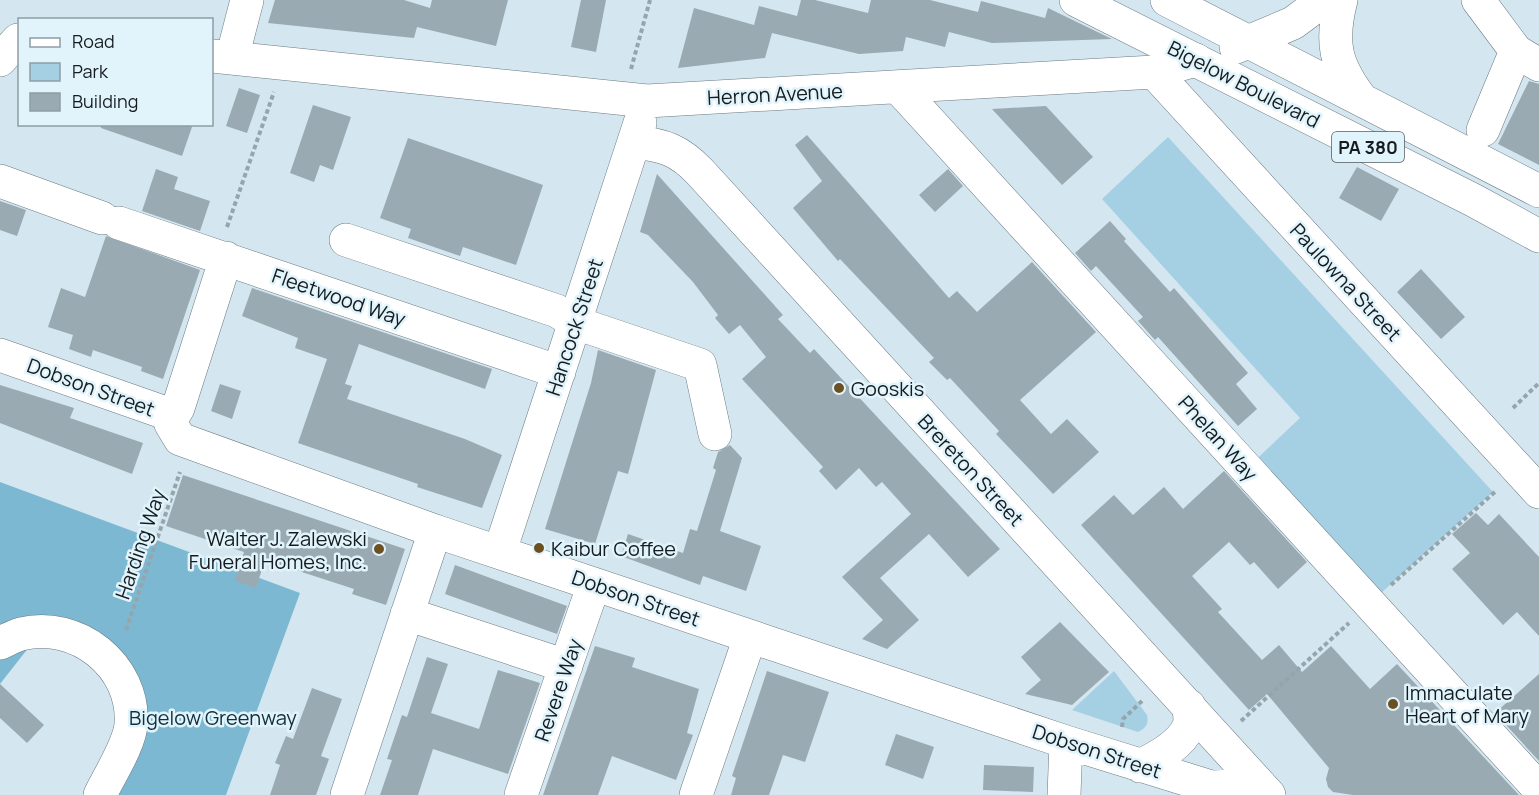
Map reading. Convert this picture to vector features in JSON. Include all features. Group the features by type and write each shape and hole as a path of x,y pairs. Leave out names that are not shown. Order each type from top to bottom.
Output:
{"street":[{"path":"222,57 247,0"},
{"name":"Bigelow Boulevard","path":"1076,0 1539,236"},
{"name":"Bigelow Boulevard","path":"1167,0 1539,191"},
{"name":"Herron Avenue","path":"222,57 646,101 1154,72 1250,43 1293,23 1324,0"},
{"path":"1341,0 1335,42 1339,63 1345,78 1364,101"},
{"path":"1478,0 1527,58 1483,130"},
{"name":"Paulowna Street","path":"1154,72 1539,492"},
{"name":"Phelan Way","path":"898,87 1539,789"},
{"name":"Hancock Street","path":"500,551 576,323 646,101"},
{"name":"Brereton Street","path":"634,142 656,144 683,155 700,172 1265,790"},
{"name":"Fleetwood Way","path":"0,181 110,220 226,244 559,372"},
{"path":"346,240 557,311 576,323 700,365 715,434"},
{"path":"172,418 178,408 226,244"},
{"name":"Dobson Street","path":"0,355 160,411 172,418 171,424 180,439 435,531 1140,766 1211,787 1265,790"},
{"path":"347,795 435,531"},
{"name":"Revere Way","path":"521,795 594,584"},
{"path":"407,614 566,666"},
{"path":"0,643 22,634 55,633 81,640 102,653 119,674 130,700 131,726 100,795"},
{"path":"696,795 750,637"},
{"path":"1140,766 1160,756 1177,742 1190,724 1189,706"},
{"path":"1064,795 1066,742"}],"path":[{"path":"631,69 650,0"},
{"path":"226,244 276,86"},
{"path":"1513,408 1539,383"},
{"name":"Harding Way","path":"126,630 182,467"},
{"path":"1384,591 1498,489"},
{"path":"1219,741 1352,620"},
{"path":"1123,719 1142,701"}],"green space":[{"path":"1168,137 1493,492 1369,604 1246,469 1300,418 1102,199"},
{"name":"Bigelow Greenway","path":"0,482 300,593 226,795 100,795 119,755 119,674 40,633 0,684"},
{"path":"1114,671 1147,715 1146,725 1138,732 1072,710"}],"building":[{"path":"275,0 404,0 430,8 432,0 508,0 496,46 417,27 414,38 268,23"},
{"path":"581,0 606,0 596,52 571,47"},
{"path":"801,0 815,0 868,13 871,0 930,0 978,12 981,1 1045,18 1048,8 1112,39 992,43 949,32 945,47 906,37 903,51 859,54 772,33 765,58 678,68 694,8 754,25 759,6 797,16"},
{"path":"1529,81 1539,84 1539,165 1498,144"},
{"path":"239,88 260,95 247,133 226,126"},
{"path":"313,105 351,117 333,170 320,165 314,182 290,173"},
{"path":"1046,106 1093,157 1062,185 992,109"},
{"path":"101,126 192,126 182,156 101,128"},
{"path":"807,135 949,298 957,291 977,312 1032,262 1096,332 1020,400 1051,434 1067,419 1099,452 1053,494 996,434 999,431 950,378 947,380 929,362 934,358 840,259 838,261 793,208 822,181 795,145"},
{"path":"408,138 543,185 516,265 463,247 460,256 408,238 411,229 380,218"},
{"path":"1357,167 1399,189 1381,221 1339,198"},
{"path":"156,169 178,177 174,189 210,201 200,231 142,211"},
{"path":"948,169 963,186 935,212 919,195"},
{"path":"657,174 783,315 778,319 810,353 814,349 1000,549 968,577 929,534 880,578 919,620 887,649 862,639 883,620 842,577 911,514 882,482 876,487 859,468 836,490 819,471 823,467 742,379 766,357 740,325 729,334 715,318 718,315 693,282 648,235 640,232"},
{"path":"0,201 26,210 17,236 0,230"},
{"path":"1110,221 1126,239 1124,241 1170,292 1174,288 1248,373 1236,384 1257,409 1238,426 1158,337 1155,340 1138,321 1143,317 1096,266 1091,271 1075,253"},
{"path":"106,236 200,270 163,379 141,371 142,367 93,350 91,357 69,349 73,335 48,327 61,288 85,297"},
{"path":"1421,269 1465,317 1441,339 1397,292"},
{"path":"252,288 492,369 485,389 359,344 345,384 352,386 347,399 465,439 502,455 482,508 417,487 418,484 298,443 327,359 295,348 298,338 242,316"},
{"path":"598,350 656,370 628,474 618,471 595,544 545,529 591,383"},
{"path":"220,384 241,391 232,419 211,411"},
{"path":"0,385 74,408 70,418 143,443 132,474 0,423"},
{"path":"730,445 742,458 720,531 761,546 746,591 703,576 700,585 621,556 628,534 683,553 690,529 697,531 716,470 713,468 718,452"},
{"path":"1224,471 1307,562 1278,589 1254,562 1250,565 1229,542 1192,576 1222,609 1218,612 1262,660 1279,645 1302,672 1331,646 1370,689 1397,664 1519,795 1353,795 1333,792 1328,787 1326,779 1329,768 1267,694 1249,710 1081,525 1114,495 1133,515 1164,487 1183,509"},
{"path":"183,475 405,549 386,605 352,594 354,589 265,560 256,588 235,581 244,552 166,526"},
{"path":"1476,513 1488,525 1499,514 1539,557 1539,636 1517,612 1503,625 1452,569 1470,553 1452,534"},
{"path":"455,565 567,606 557,634 445,594"},
{"path":"1060,622 1109,672 1072,705 1025,694 1041,680 1021,657"},
{"path":"595,646 635,658 632,667 699,689 687,733 693,735 676,780 612,756 598,795 543,795"},
{"path":"427,657 448,664 431,713 479,729 498,670 540,683 508,774 433,749 418,795 380,795 392,760 387,759 402,715 407,717"},
{"path":"767,671 829,692 805,762 783,755 769,795 731,795 736,778 732,776"},
{"path":"1539,674 1539,761 1495,713"},
{"path":"0,684 44,725 27,743 0,718"},
{"path":"312,688 342,699 321,756 329,759 316,795 270,795 280,765 275,763 286,736 293,739"},
{"path":"896,734 934,747 923,779 885,765"},
{"path":"984,765 1034,767 1033,792 983,790"}],"place":[{"name":"Gooskis","path":"839,388"},
{"name":"Kaibur Coffee","path":"539,548"},
{"name":"Walter J. Zalewski Funeral Homes, Inc.","path":"379,549"},
{"name":"Immaculate Heart of Mary","path":"1393,704"}]}
